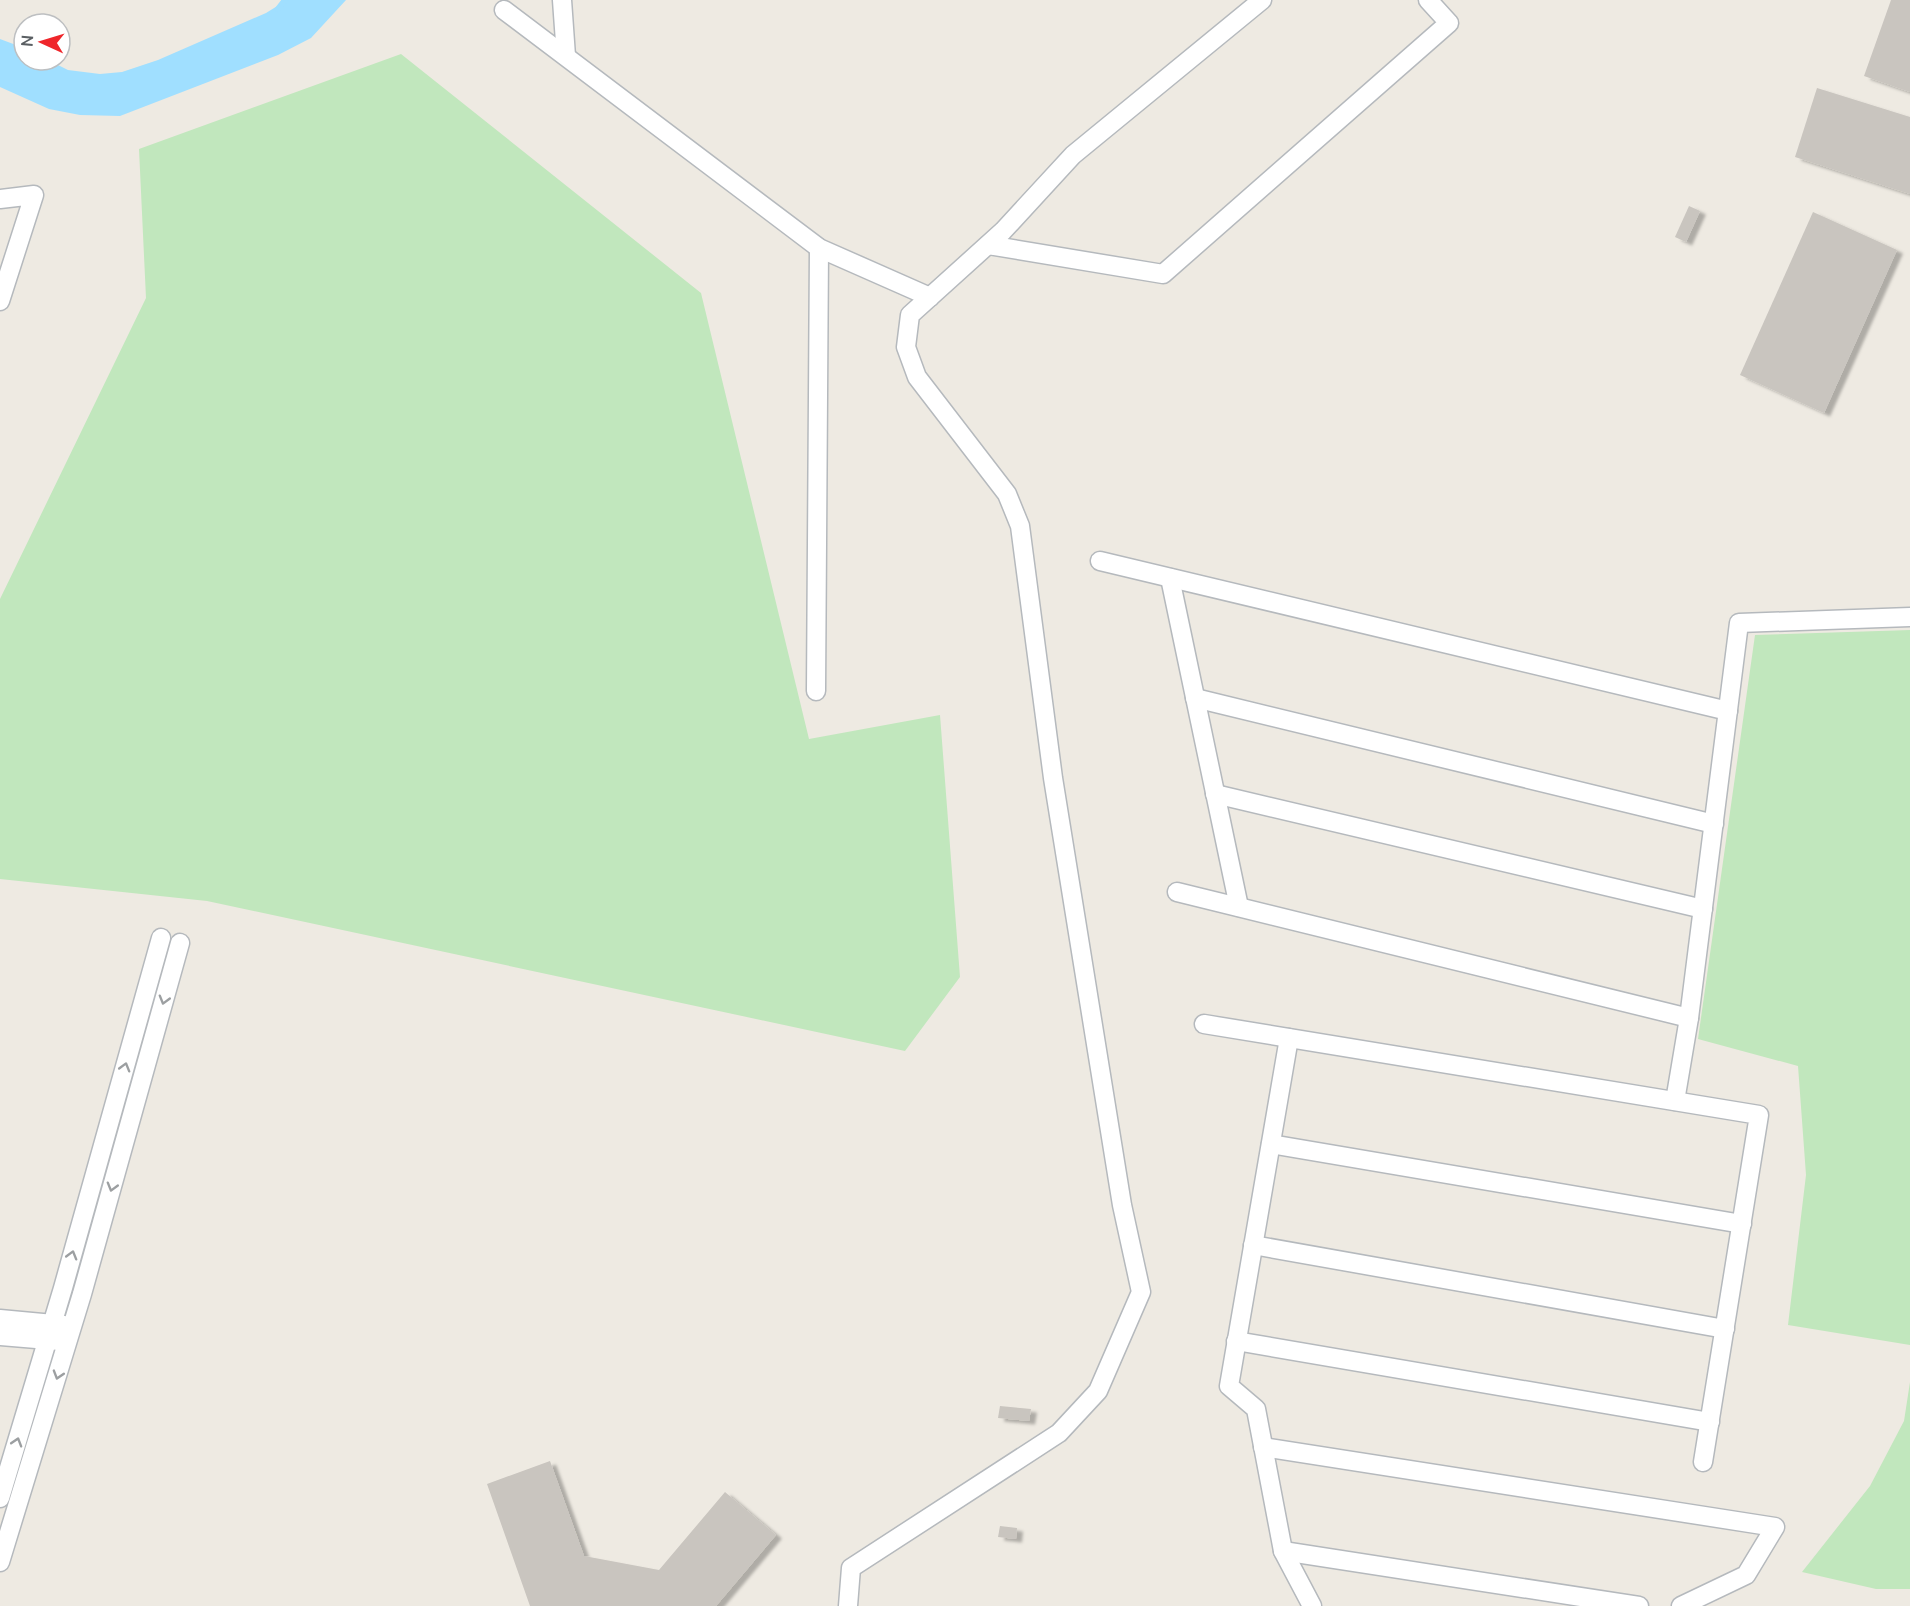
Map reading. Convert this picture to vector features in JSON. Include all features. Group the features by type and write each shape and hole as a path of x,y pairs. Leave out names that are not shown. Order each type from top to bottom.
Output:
{"street":[{"path":"562,0 566,56"},
{"path":"848,1606 851,1568 1059,1433 1098,1391 1141,1292 1122,1205 1055,790 1020,526 1007,494 917,377 906,347 910,315 1003,231 1073,155 1262,0"},
{"path":"988,245 1163,274 1449,23 1428,0"},
{"path":"504,10 819,248 930,297"},
{"path":"0,199 34,195 0,301"},
{"path":"816,692 819,248"},
{"path":"1100,561 1728,711"},
{"path":"1170,578 1239,907"},
{"path":"1675,1101 1689,1018 1739,623 1910,617"},
{"path":"1196,698 1714,824"},
{"path":"1215,794 1703,909"},
{"path":"1177,892 1689,1018"},
{"path":"0,1498 4,1472 50,1332 161,938"},
{"path":"0,1562 70,1334 180,943"},
{"path":"1204,1024 1760,1114 1703,1462"},
{"path":"1289,1038 1228,1386 1256,1409 1283,1551 1312,1606"},
{"path":"1270,1144 1742,1224"},
{"path":"1253,1245 1725,1329"},
{"path":"0,1319 50,1332 70,1334"},
{"path":"0,1336 50,1332"},
{"path":"1236,1341 1710,1422"},
{"path":"1263,1447 1775,1527 1746,1575 1681,1606"},
{"path":"1283,1551 1639,1606"}],"green space":[{"path":"401,54 701,293 809,739 940,715 960,977 905,1051 207,901 0,879 0,599 146,298 139,149"},
{"path":"1910,630 1910,1345 1788,1325 1806,1175 1798,1066 1698,1039 1755,635"},
{"path":"1910,1382 1910,1589 1876,1589 1802,1572 1870,1486 1904,1421"}],"water":[{"path":"287,0 346,0 311,38 278,55 120,116 80,115 49,109 0,87 0,39 12,44 12,72 72,70 100,74 122,72 158,60 266,13"}],"building":[{"path":"1891,0 1910,0 1910,92 1864,76"},
{"path":"1817,88 1910,117 1910,194 1795,157"},
{"path":"1689,206 1700,211 1686,242 1675,237"},
{"path":"1813,212 1897,250 1824,413 1740,375"},
{"path":"1000,1406 1031,1409 1029,1421 998,1418"},
{"path":"550,1461 584,1556 659,1570 725,1492 776,1535 716,1606 530,1606 487,1484"},
{"path":"1000,1526 1017,1528 1016,1539 998,1537"}],"waterway":[{"path":"278,9 285,0"}]}
